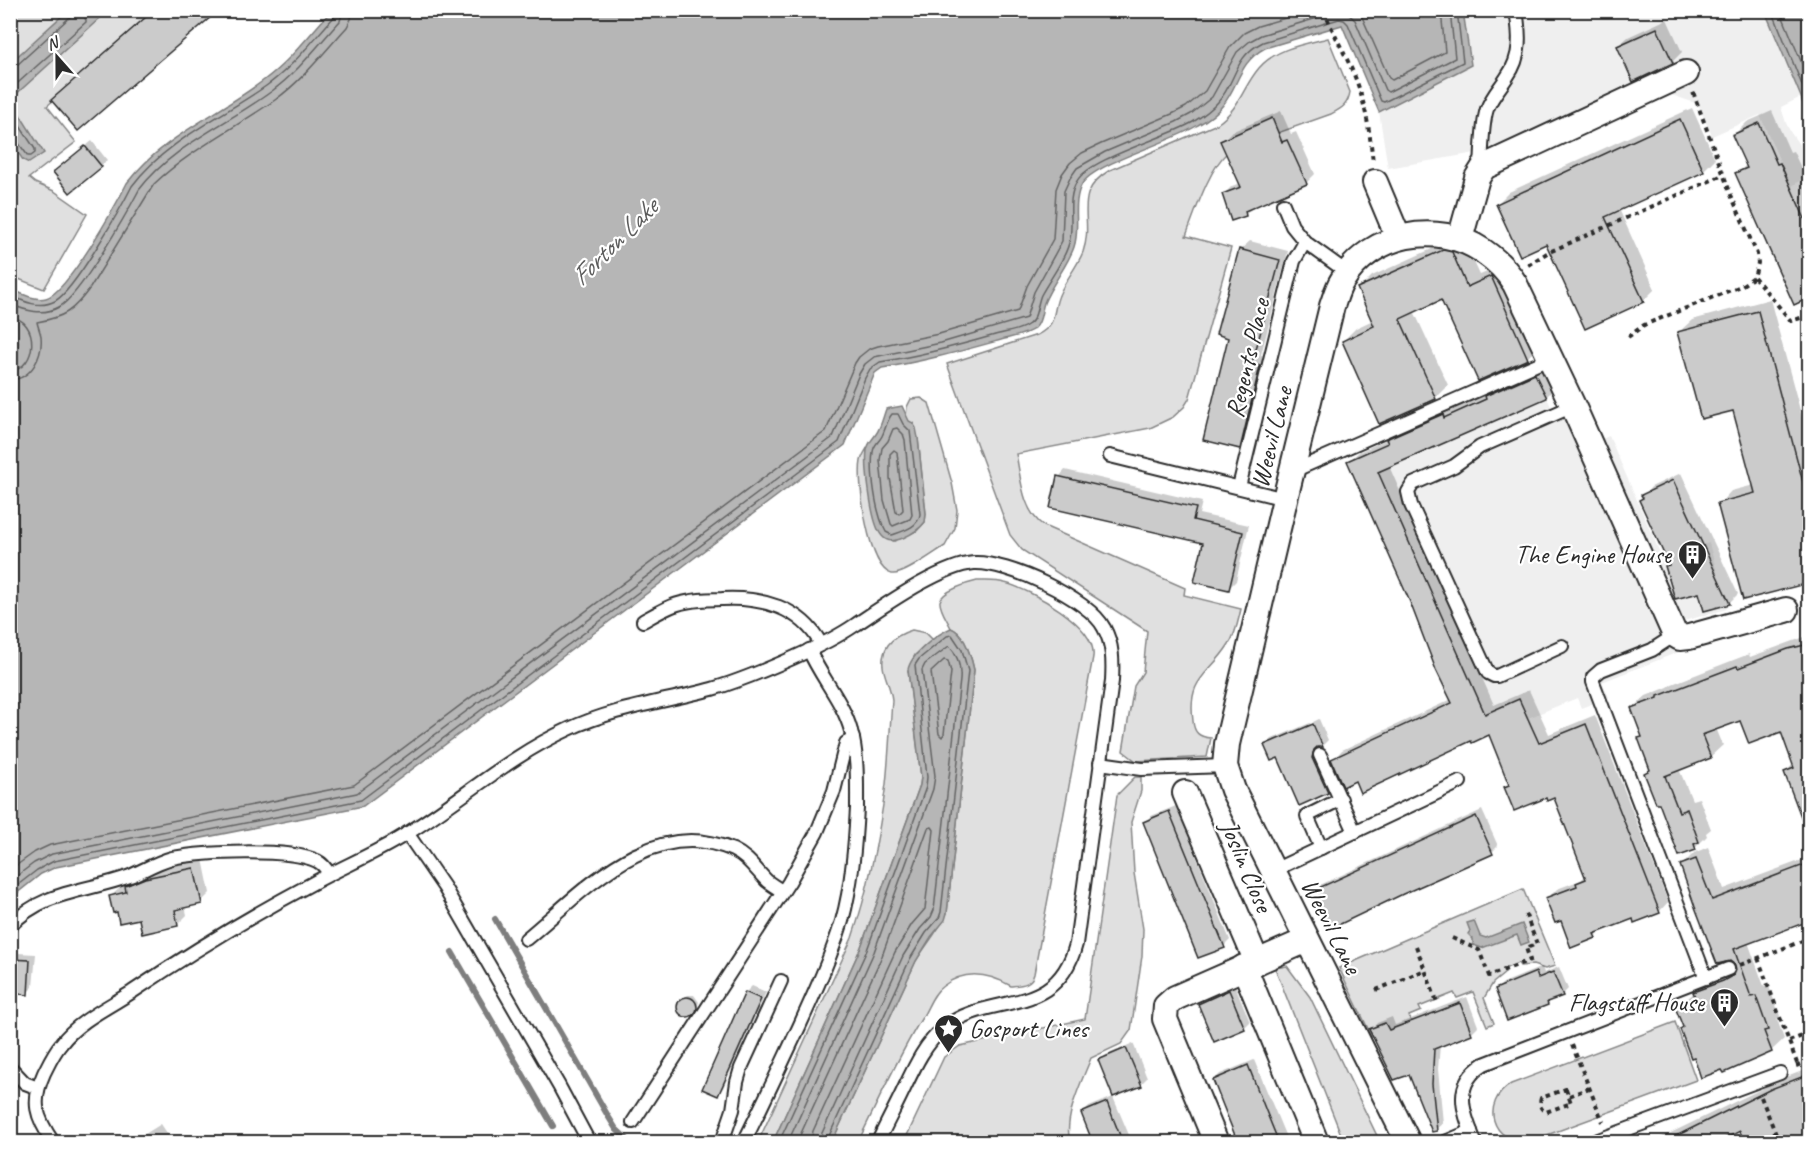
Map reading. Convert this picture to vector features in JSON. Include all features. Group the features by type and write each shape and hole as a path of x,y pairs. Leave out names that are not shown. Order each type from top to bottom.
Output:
{"street":[{"path":"1460,239 1477,178 1487,165 1686,73"},
{"path":"1375,182 1398,237"},
{"name":"Weevil Lane","path":"1408,1143 1272,871 1233,790 1225,766 1227,744 1332,306 1340,285 1348,273 1374,248 1398,237 1432,234 1460,239 1487,254 1511,277 1573,406 1672,629"},
{"path":"1672,629 1680,638 1689,637 1786,610"},
{"name":"Joslin Close","path":"1185,793 1316,1143"},
{"path":"1216,1143 1165,1018 1166,1006 1175,998 1307,940"}],"lane":[{"path":"1481,170 1486,110 1495,92 1513,69 1519,51 1520,35 1516,10"},
{"path":"1283,204 1292,226 1305,242 1348,273"},
{"name":"Regents Place","path":"1239,487 1294,261 1305,242"},
{"path":"1291,472 1551,358"},
{"path":"1562,646 1497,676 1488,673 1415,514 1408,492 1413,484 1454,466 1480,447 1573,406"},
{"path":"1110,456 1285,499"},
{"path":"53,1143 36,1109 36,1098 38,1088 57,1048 74,1030 173,965 330,874 407,834 515,760 565,730 607,714 724,685 821,644 897,598 955,567 981,563 998,565 1013,569 1081,603 1095,615 1105,629 1112,649 1113,668 1078,933 1074,950 1066,967 1050,987 1034,997 963,1016 940,1031 922,1054 878,1143"},
{"path":"643,621 670,606 694,601 731,598 757,600 780,607 792,614 813,630 821,644"},
{"path":"1672,629 1652,650 1601,670 1595,675 1593,682 1706,978"},
{"path":"744,1143 809,1004 842,921 855,842 857,790 850,725 809,650"},
{"path":"633,1122 783,891 822,823 834,791 846,743 853,739"},
{"path":"1320,754 1355,832"},
{"path":"1100,763 1142,769 1225,766"},
{"path":"1272,871 1460,782"},
{"path":"1322,848 1307,816 1341,799"},
{"path":"407,834 444,887 559,1086 589,1143"},
{"path":"526,939 618,863 647,849 670,842 709,843 734,851 746,859 770,883 783,891"},
{"path":"10,926 32,908 47,900 130,876 162,861 181,857 231,853 294,855 316,861 330,874"},
{"path":"1445,1143 1473,1137 1463,1113 1463,1095 1465,1087 1477,1069 1484,1064 1728,969"},
{"path":"722,1143 732,1116 741,1068 781,981"},
{"path":"10,1066 25,1083 38,1088"},
{"path":"1593,1143 1780,1073"}],"path":[{"path":"1324,10 1360,91 1368,128 1375,182"},
{"path":"1628,337 1644,325 1731,290 1754,277 1758,263 1757,254 1724,175 1686,73"},
{"path":"1511,277 1547,253 1724,175"},
{"path":"1754,277 1791,321 1809,315"},
{"path":"1452,938 1479,950 1489,976 1530,960 1526,948 1537,944 1524,914"},
{"path":"1728,969 1809,938"},
{"path":"1416,946 1437,1002"},
{"path":"1758,958 1798,1066 1809,1061"},
{"path":"1376,990 1425,970"},
{"path":"1567,1031 1608,1137"},
{"path":"1789,1041 1809,1033"},
{"path":"1755,1082 1779,1143"},
{"path":"1569,1096 1589,1088"},
{"path":"1566,1089 1569,1096 1571,1103 1546,1112 1540,1105 1541,1098 1566,1089"}],"shaded area":[{"path":"1736,10 1739,18 1757,11 1765,11 1801,97 1781,107 1791,133 1809,159 1809,174 1791,187 1760,115 1712,136 1698,104 1666,93 1539,128 1493,150 1388,168 1379,112 1471,65 1463,11"},
{"path":"10,11 154,11 47,106 76,142 29,178 54,191 87,214 44,289 11,276"},
{"path":"1328,38 1350,92 1346,103 1331,114 1228,152 1215,169 1198,204 1186,236 1231,248 1189,399 1184,407 1173,417 1150,428 1016,454 1027,503 1031,512 1044,526 1185,588 1184,595 1241,609 1231,640 1201,678 1193,695 1195,729 1203,737 1211,738 1207,757 1136,761 1123,751 1134,686 1143,672 1147,631 1022,550 1010,535 947,364 1037,335 1049,326 1060,293 1083,252 1087,228 1087,198 1098,179 1110,170 1217,124 1231,111 1253,75 1266,61 1282,51"},
{"path":"1537,377 1557,419 1565,417 1579,449 1609,436 1661,555 1709,543 1727,609 1680,622 1689,648 1602,682 1609,697 1581,708 1577,698 1528,718 1485,714 1434,597 1412,607 1347,461"},
{"path":"921,398 929,403 952,483 957,510 955,528 945,546 911,568 892,574 884,569 876,557 866,523 861,486 861,461 867,448 868,480 875,519 894,541 917,531 925,522 926,514 918,438 906,416 911,399"},
{"path":"977,581 1005,583 1045,601 1074,621 1085,633 1091,645 1093,657 1033,978 1022,985 1011,986 986,976 969,975 951,981 936,992 905,1047 858,1142 832,1142 916,961 947,913 974,670 967,646 960,635 951,628 942,611 940,601 950,591"},
{"path":"912,630 926,633 933,640 915,655 908,670 921,777 920,785 861,947 773,1142 758,1142 852,938 858,919 877,842 887,774 892,700 884,673 884,653 890,642"},
{"path":"1135,777 1141,777 1141,791 1131,822 1134,873 1143,929 1142,956 1131,1030 1121,1044 1091,1058 1071,1111 1070,1142 904,1142 944,1057 960,1046 1085,1019 1117,795"},
{"path":"1523,889 1555,966 1545,969 1533,965 1520,966 1518,963 1504,969 1505,973 1493,983 1484,998 1494,1023 1487,1026 1473,992 1457,998 1454,993 1419,1007 1421,1011 1409,1016 1411,1022 1372,1037 1339,968"},
{"path":"1287,966 1310,997 1380,1142 1344,1142 1275,968"},
{"path":"1675,1022 1696,1080 1528,1142 1515,1141 1498,1129 1494,1121 1495,1101 1511,1084"}],"water":[{"name":"Forton Lake","path":"332,10 1463,11 1471,65 1379,112 1342,25 1265,48 1250,60 1221,108 1212,116 1186,132 1102,168 1089,176 1082,184 1077,199 1077,232 1074,247 1047,296 1040,320 1035,328 1019,336 912,363 882,368 875,373 845,445 363,806 56,867 41,874 11,898 10,360 16,352 18,340 11,329 11,289 37,298 46,298 55,293 78,265 127,183 141,167 174,139 273,73"},
{"path":"71,11 83,11 100,18 12,98 15,107 44,153 29,163 23,160 11,142 11,62 64,14"},
{"path":"1765,11 1809,11 1809,125 1801,97"},
{"path":"902,406 909,421 916,428 926,514 925,522 918,530 892,541 882,536 875,520 868,482 867,450 886,409"},
{"path":"951,628 964,640 974,670 945,920 916,961 832,1142 773,1142 861,947 920,785 921,777 908,670 910,664 925,646"},
{"path":"1474,921 1480,936 1486,938 1522,924 1529,942 1521,945 1517,935 1482,948 1473,945 1473,939 1468,934 1470,931 1467,923"}],"building":[{"path":"154,10 219,10 78,131 51,100"},
{"path":"1657,28 1673,63 1633,82 1617,46"},
{"path":"1272,118 1282,142 1287,140 1307,184 1245,211 1246,216 1231,221 1222,194 1241,187 1220,141"},
{"path":"1680,119 1704,172 1605,217 1644,302 1585,329 1546,244 1520,256 1496,204"},
{"path":"1759,123 1809,228 1809,298 1794,305 1735,173 1747,168 1732,135"},
{"path":"85,146 102,167 70,193 53,172"},
{"path":"1239,249 1280,260 1252,364 1260,366 1240,449 1203,440 1228,338 1216,334"},
{"path":"1443,250 1452,252 1467,287 1491,276 1528,359 1478,381 1441,300 1400,319 1436,399 1379,424 1342,341 1374,326 1357,288"},
{"path":"1758,311 1809,505 1809,583 1743,600 1717,503 1755,493 1733,411 1701,419 1677,332"},
{"path":"1535,374 1547,398 1378,472 1485,714 1519,699 1539,743 1586,724 1660,913 1634,923 1633,919 1594,934 1596,938 1571,948 1561,921 1555,923 1545,898 1577,886 1576,883 1586,879 1554,798 1547,801 1546,798 1514,811 1504,787 1509,785 1489,735 1472,743 1471,741 1360,793 1355,781 1343,787 1331,759 1452,703 1347,461 1388,443 1386,439 1443,414 1444,418 1486,399 1485,396"},
{"path":"1057,476 1196,508 1193,520 1243,532 1229,590 1194,582 1203,543 1050,508"},
{"path":"1673,480 1730,604 1704,611 1699,593 1675,599 1665,566 1669,565 1639,500 1643,498 1641,495"},
{"path":"1809,644 1809,835 1784,772 1794,768 1781,732 1749,744 1740,721 1702,735 1711,758 1665,776 1679,812 1687,809 1699,842 1694,844 1696,850 1679,856 1659,803 1656,803 1644,773 1650,770 1638,738 1642,737 1631,708 1737,666 1738,668 1788,649"},
{"path":"1313,724 1323,747 1317,747 1314,750 1312,758 1328,793 1299,806 1278,758 1271,761 1264,745"},
{"path":"1169,811 1225,948 1198,958 1143,822"},
{"path":"1476,816 1493,854 1330,929 1312,891"},
{"path":"1696,859 1712,900 1809,863 1809,921 1734,949 1751,997 1756,996 1768,1030 1764,1031 1772,1052 1724,1073 1722,1070 1701,1078 1694,1057 1691,1058 1680,1029 1683,1027 1675,1007 1696,999 1693,992 1723,981 1734,975 1736,970 1735,965 1730,961 1717,964 1695,907 1680,865"},
{"path":"194,868 202,904 175,910 178,926 142,934 139,919 119,923 117,912 113,913 109,896 126,892 125,886 145,878"},
{"path":"10,959 30,960 28,995 10,993"},
{"path":"1536,972 1538,978 1553,972 1563,996 1547,1002 1548,1005 1507,1021 1495,989"},
{"path":"1229,990 1245,1029 1214,1042 1198,1004"},
{"path":"745,992 761,999 718,1096 702,1089"},
{"path":"683,997 691,997 697,1003 697,1011 691,1017 683,1017 677,1011 677,1003"},
{"path":"1460,1003 1472,1034 1434,1049 1432,1084 1437,1131 1432,1132 1409,1075 1394,1080 1369,1029 1385,1023 1389,1030"},
{"path":"1126,1048 1142,1086 1113,1097 1098,1060"},
{"path":"1248,1065 1279,1143 1238,1143 1222,1103 1213,1080"},
{"path":"1809,1074 1809,1143 1744,1143 1740,1131 1716,1143 1662,1143 1771,1089"},
{"path":"1107,1102 1123,1143 1093,1143 1081,1113"}],"waterway":[{"path":"495,919 608,1116 616,1129 630,1142"},
{"path":"452,952 553,1126"}],"place":[{"name":"The Engine House","path":"1692,580"},
{"name":"Flagstaff House","path":"1725,1028"},
{"name":"Gosport Lines","path":"948,1054"}]}
